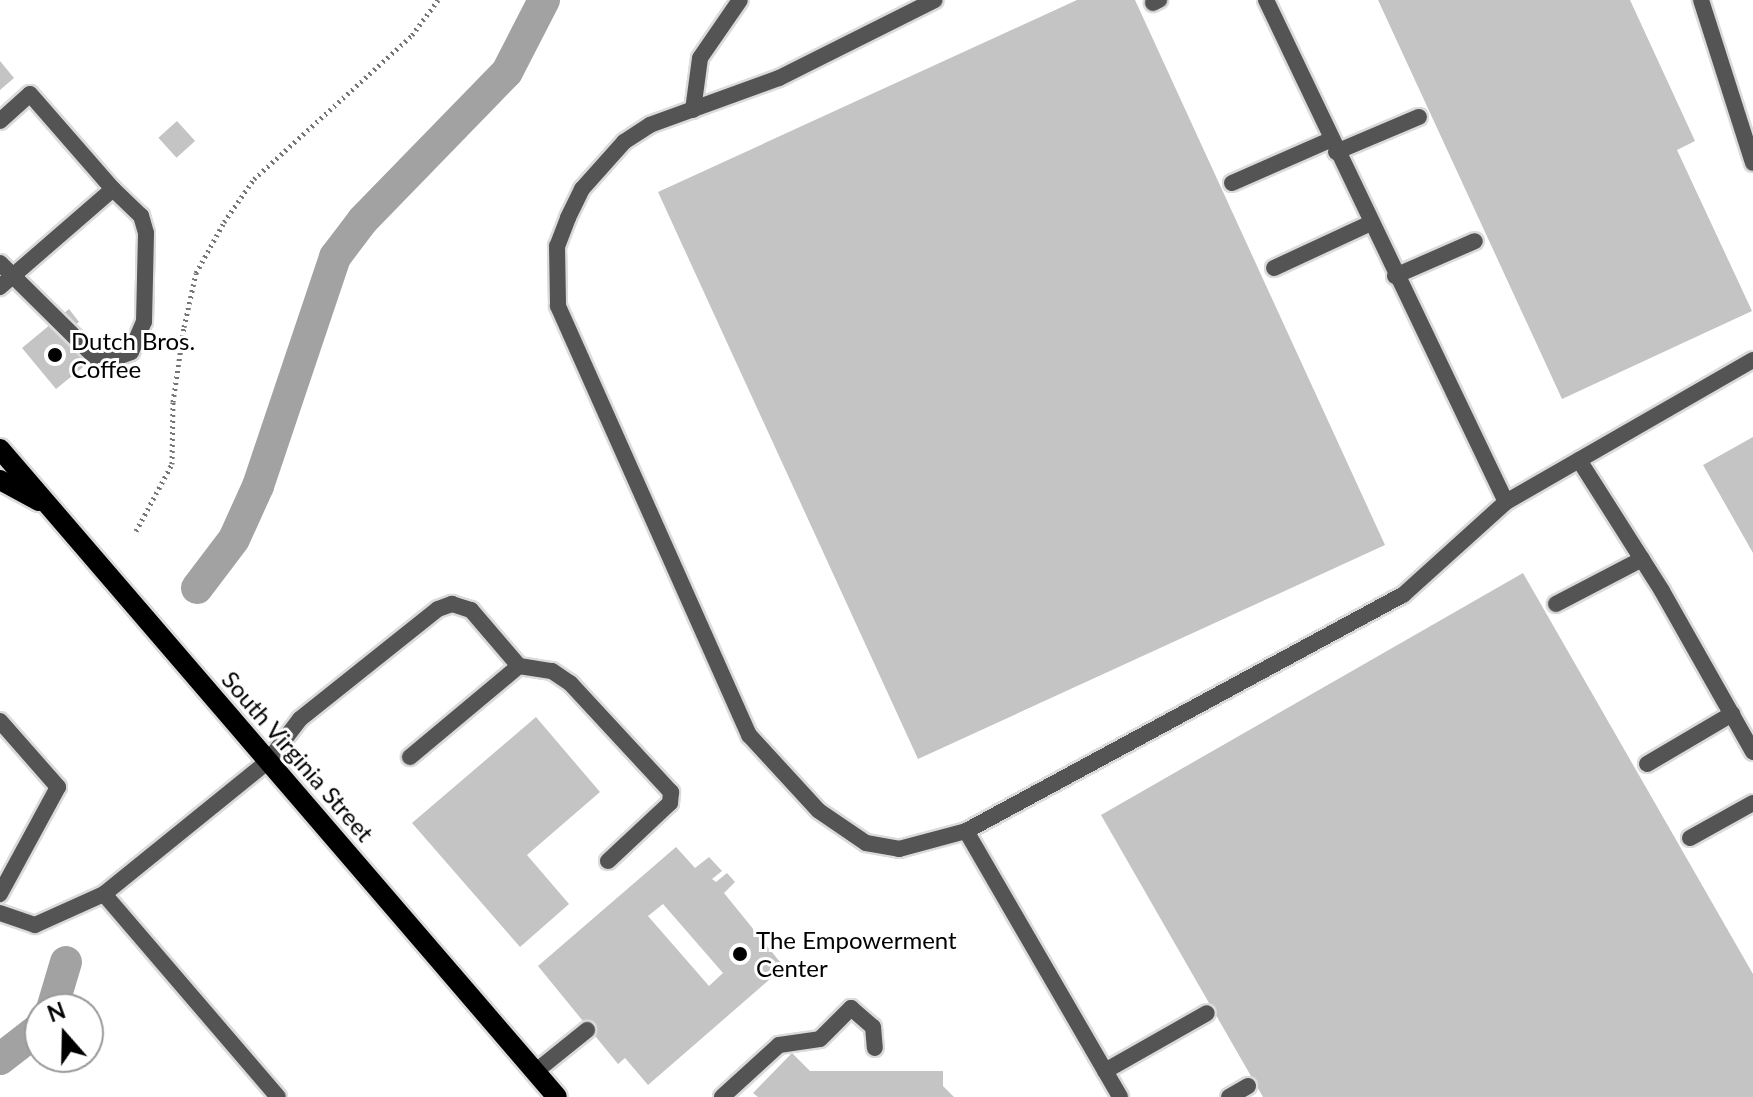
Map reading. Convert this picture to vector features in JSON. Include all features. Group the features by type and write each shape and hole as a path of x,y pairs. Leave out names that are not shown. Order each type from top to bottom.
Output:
{"main road":[{"name":"South Virginia Street","path":"0,449 557,1097"},
{"path":"0,480 49,506"}],"street":[{"path":"693,110 700,58 740,0"},
{"path":"935,0 779,78 693,110 624,142 582,189 557,246 558,306 749,735 819,811 866,843 899,849 966,831 1403,595 1506,502 1753,360"},
{"path":"1266,0 1369,224 1506,502"},
{"path":"1701,0 1753,163"},
{"path":"0,121 30,94 113,189 141,216 146,233 144,322 131,352 112,359 95,357 14,273 0,263"},
{"path":"1232,183 1419,117"},
{"path":"0,287 113,189"},
{"path":"1274,268 1369,224"},
{"path":"1395,276 1475,241"},
{"path":"1579,460 1642,559 1753,752"},
{"path":"1556,604 1642,559"},
{"path":"0,913 35,925 104,894 268,761 300,719 445,606 471,610 519,666 552,671 570,683 671,792 670,803 608,861"},
{"path":"410,757 519,666"},
{"path":"1647,764 1732,714"},
{"path":"0,721 58,787 0,894"},
{"path":"1690,838 1753,803"},
{"path":"966,831 1120,1097"},
{"path":"104,894 278,1097"},
{"path":"722,1097 779,1045 820,1039 851,1008 873,1027 875,1048"},
{"path":"1105,1071 1207,1013"},
{"path":"535,1072 587,1030"},
{"path":"1229,1097 1248,1086"}],"path":[{"path":"136,531 172,464 173,402 184,327 196,273 224,222 254,179 412,35 438,0"}],"building":[{"path":"1077,0 1135,0 1385,545 918,759 658,192"},
{"path":"1378,0 1630,0 1695,141 1677,150 1752,311 1562,399"},
{"path":"0,61 14,78 0,90"},
{"path":"177,121 195,141 176,158 158,138"},
{"name":"Dutch Bros. Coffee","path":"69,309 79,322 64,334 88,363 56,389 22,348"},
{"path":"1753,437 1753,553 1703,465"},
{"path":"1523,573 1753,974 1753,1097 1263,1097 1101,815"},
{"path":"536,717 600,792 527,855 569,904 520,947 412,823"},
{"name":"The Empowerment Center","path":"676,847 695,868 709,857 722,871 712,879 716,882 727,873 735,882 724,893 784,967 648,1085 625,1058 618,1064 538,966","holes":["663,904 723,973 709,986 648,916"]},
{"path":"792,1053 810,1071 943,1071 943,1086 954,1097 758,1097 753,1093"}],"waterway":[{"path":"197,588 234,539 258,486 335,257 363,220 507,72 544,0"},
{"path":"57,993 66,962"},
{"path":"0,1059 24,1040"}],"place":[{"name":"Dutch Bros. Coffee","path":"55,355"},
{"name":"The Empowerment Center","path":"740,954"}]}
